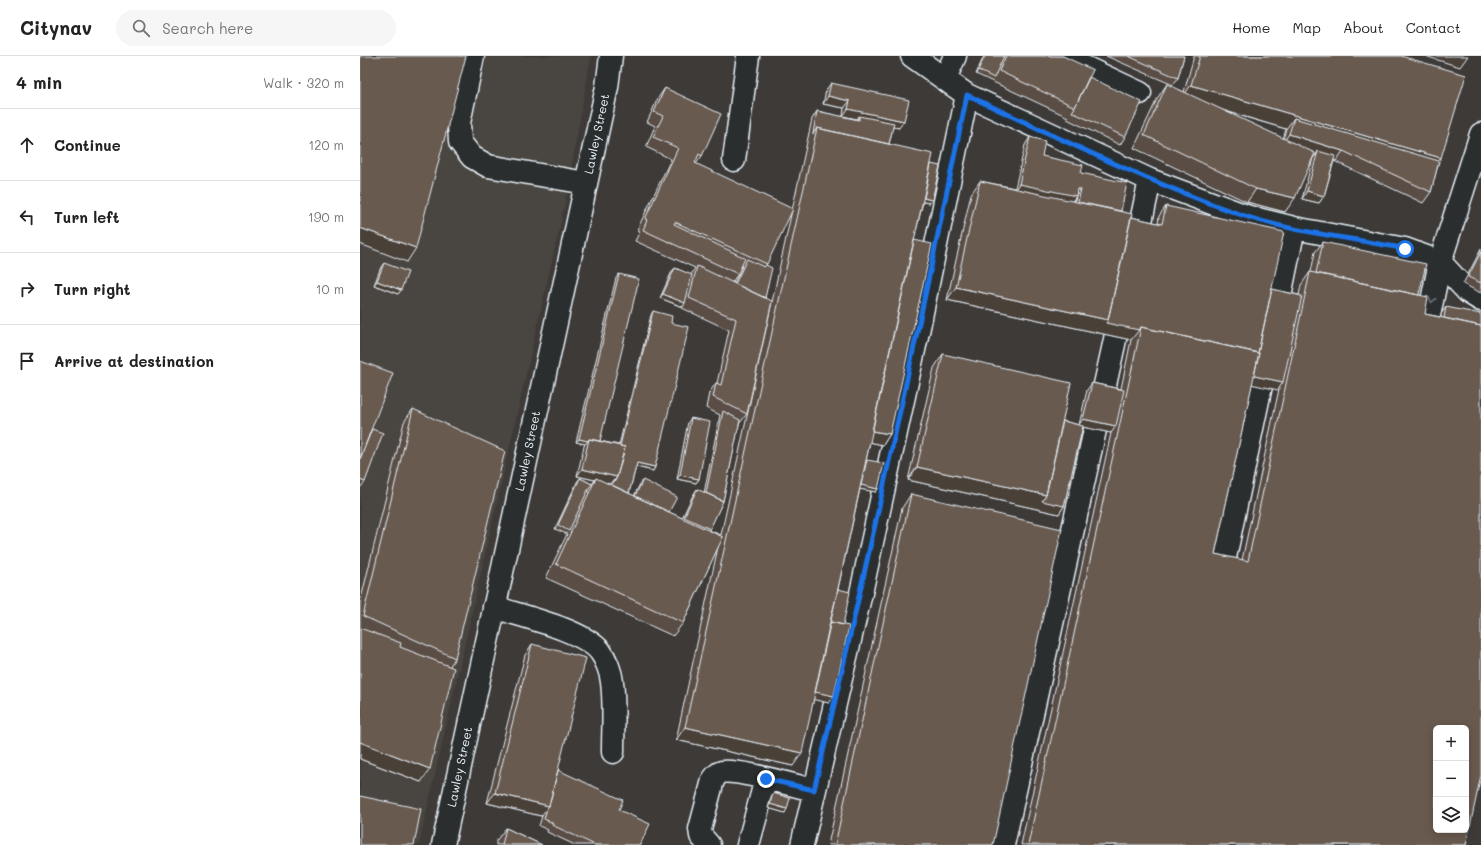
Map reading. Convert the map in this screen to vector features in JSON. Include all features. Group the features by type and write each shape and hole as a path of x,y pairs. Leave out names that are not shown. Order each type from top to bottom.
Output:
{"lane":[{"path":"473,56 459,123 460,142 472,157 488,166 586,183"},
{"name":"Lawley Street","path":"443,845 607,87 611,56"},
{"path":"734,160 748,56"},
{"path":"912,56 967,95 1150,180 1249,217 1294,228 1405,249 1440,262 1468,292 1481,300"},
{"path":"945,79 955,56"},
{"path":"1062,56 1140,93"},
{"path":"802,845 861,593 918,334 967,95"},
{"path":"1420,362 1440,262 1481,134"},
{"path":"1003,845 1150,180"},
{"path":"1215,603 1294,228"},
{"path":"494,607 569,632 588,641 600,651 607,663 612,681 613,752"},
{"path":"709,845 701,836 700,829 713,780 718,773 740,773 814,790"},
{"path":"748,845 766,779"}],"shaded area":[{"path":"360,56 591,56 565,204 419,845 360,845"}],"building":[{"path":"360,56 466,56 416,248 360,228"},
{"path":"985,56 1004,56 994,78 978,70"},
{"path":"1006,56 1063,56 1093,70 1075,107 999,71"},
{"path":"1128,56 1184,56 1178,78"},
{"path":"1200,56 1401,56 1466,75 1441,158 1191,85"},
{"path":"1089,77 1142,102 1125,137 1072,112"},
{"path":"831,83 909,100 904,121 848,109 850,101 828,96"},
{"path":"1167,84 1315,153 1295,198 1256,189 1144,135"},
{"path":"665,88 721,114 702,156 699,154 695,163 793,209 767,264 675,222 674,224 745,258 738,274 643,230 647,220 645,219 678,148 653,137 663,116 654,112"},
{"path":"817,111 859,120 859,116 894,123 889,144 817,128 813,134"},
{"path":"1294,118 1439,161 1431,192 1343,151 1289,134"},
{"path":"817,128 933,154 802,753 685,727"},
{"path":"1030,137 1045,141 1042,156 1083,165 1081,173 1127,183 1121,211 1078,202 1081,189 1077,189 1076,196 1019,184"},
{"path":"1318,151 1335,156 1324,196 1307,191"},
{"path":"931,164 940,166 932,200 924,198"},
{"path":"980,181 1132,214 1108,320 956,287"},
{"path":"1166,206 1284,232 1258,353 1141,327 1139,330 1106,323 1108,320 1131,217 1162,224"},
{"path":"914,240 932,244 890,434 872,431"},
{"path":"1323,242 1426,264 1419,295 1316,273"},
{"path":"1481,252 1481,283 1468,277"},
{"path":"747,259 764,267 766,265 772,268 765,298 735,284"},
{"path":"384,263 408,272 401,290 377,281"},
{"path":"697,266 772,301 747,414 713,397 716,383 721,385 736,319 689,298"},
{"path":"675,268 692,275 685,303 663,294"},
{"path":"1310,272 1428,297 1425,314 1481,326 1481,775 1469,831 1469,725 1433,725 1433,833 1469,833 1466,845 1028,845 1141,327 1259,353 1215,554 1248,561"},
{"path":"619,274 639,279 600,441 589,439 588,441 579,439"},
{"path":"1272,289 1302,296 1283,382 1254,376"},
{"path":"1446,307 1481,314 1481,326 1444,318"},
{"path":"653,311 672,316 671,323 689,327 655,467 637,463 629,493 612,485 613,480 615,481 617,477 625,447 620,446"},
{"path":"943,354 1071,383 1046,495 917,467"},
{"path":"360,361 393,373 360,459"},
{"path":"1092,383 1124,390 1116,426 1083,419"},
{"path":"413,409 505,451 455,658 363,616"},
{"path":"723,411 740,420 723,501 706,493"},
{"path":"691,418 710,422 699,479 680,475"},
{"path":"1063,421 1083,426 1064,506 1042,501 1046,495"},
{"path":"372,429 383,433 365,482 360,480 360,459"},
{"path":"589,439 625,447 617,477 582,469"},
{"path":"867,460 884,463 878,489 861,485"},
{"path":"580,478 592,484 569,531 558,525"},
{"path":"596,478 723,537 683,623 556,564"},
{"path":"643,480 677,497 669,512 635,496"},
{"path":"697,489 723,501 710,529 684,517"},
{"path":"911,494 1062,529 993,845 835,845"},
{"path":"838,589 850,592 843,625 830,622"},
{"path":"830,622 849,626 834,696 815,692"},
{"path":"360,628 401,643 400,647 454,668 430,769 360,742"},
{"path":"532,644 586,658 549,806 495,793"},
{"path":"558,770 623,800 619,810 650,824 640,845 595,845 552,825 553,823 544,819 549,806"},
{"path":"773,793 790,798 787,809 770,804"},
{"path":"360,796 421,809 414,845 360,845"},
{"path":"506,828 542,845 502,845"}],"route":[{"path":"766,779 814,790 861,593 919,327 967,95 1150,180 1249,217 1294,228 1405,249"}]}
